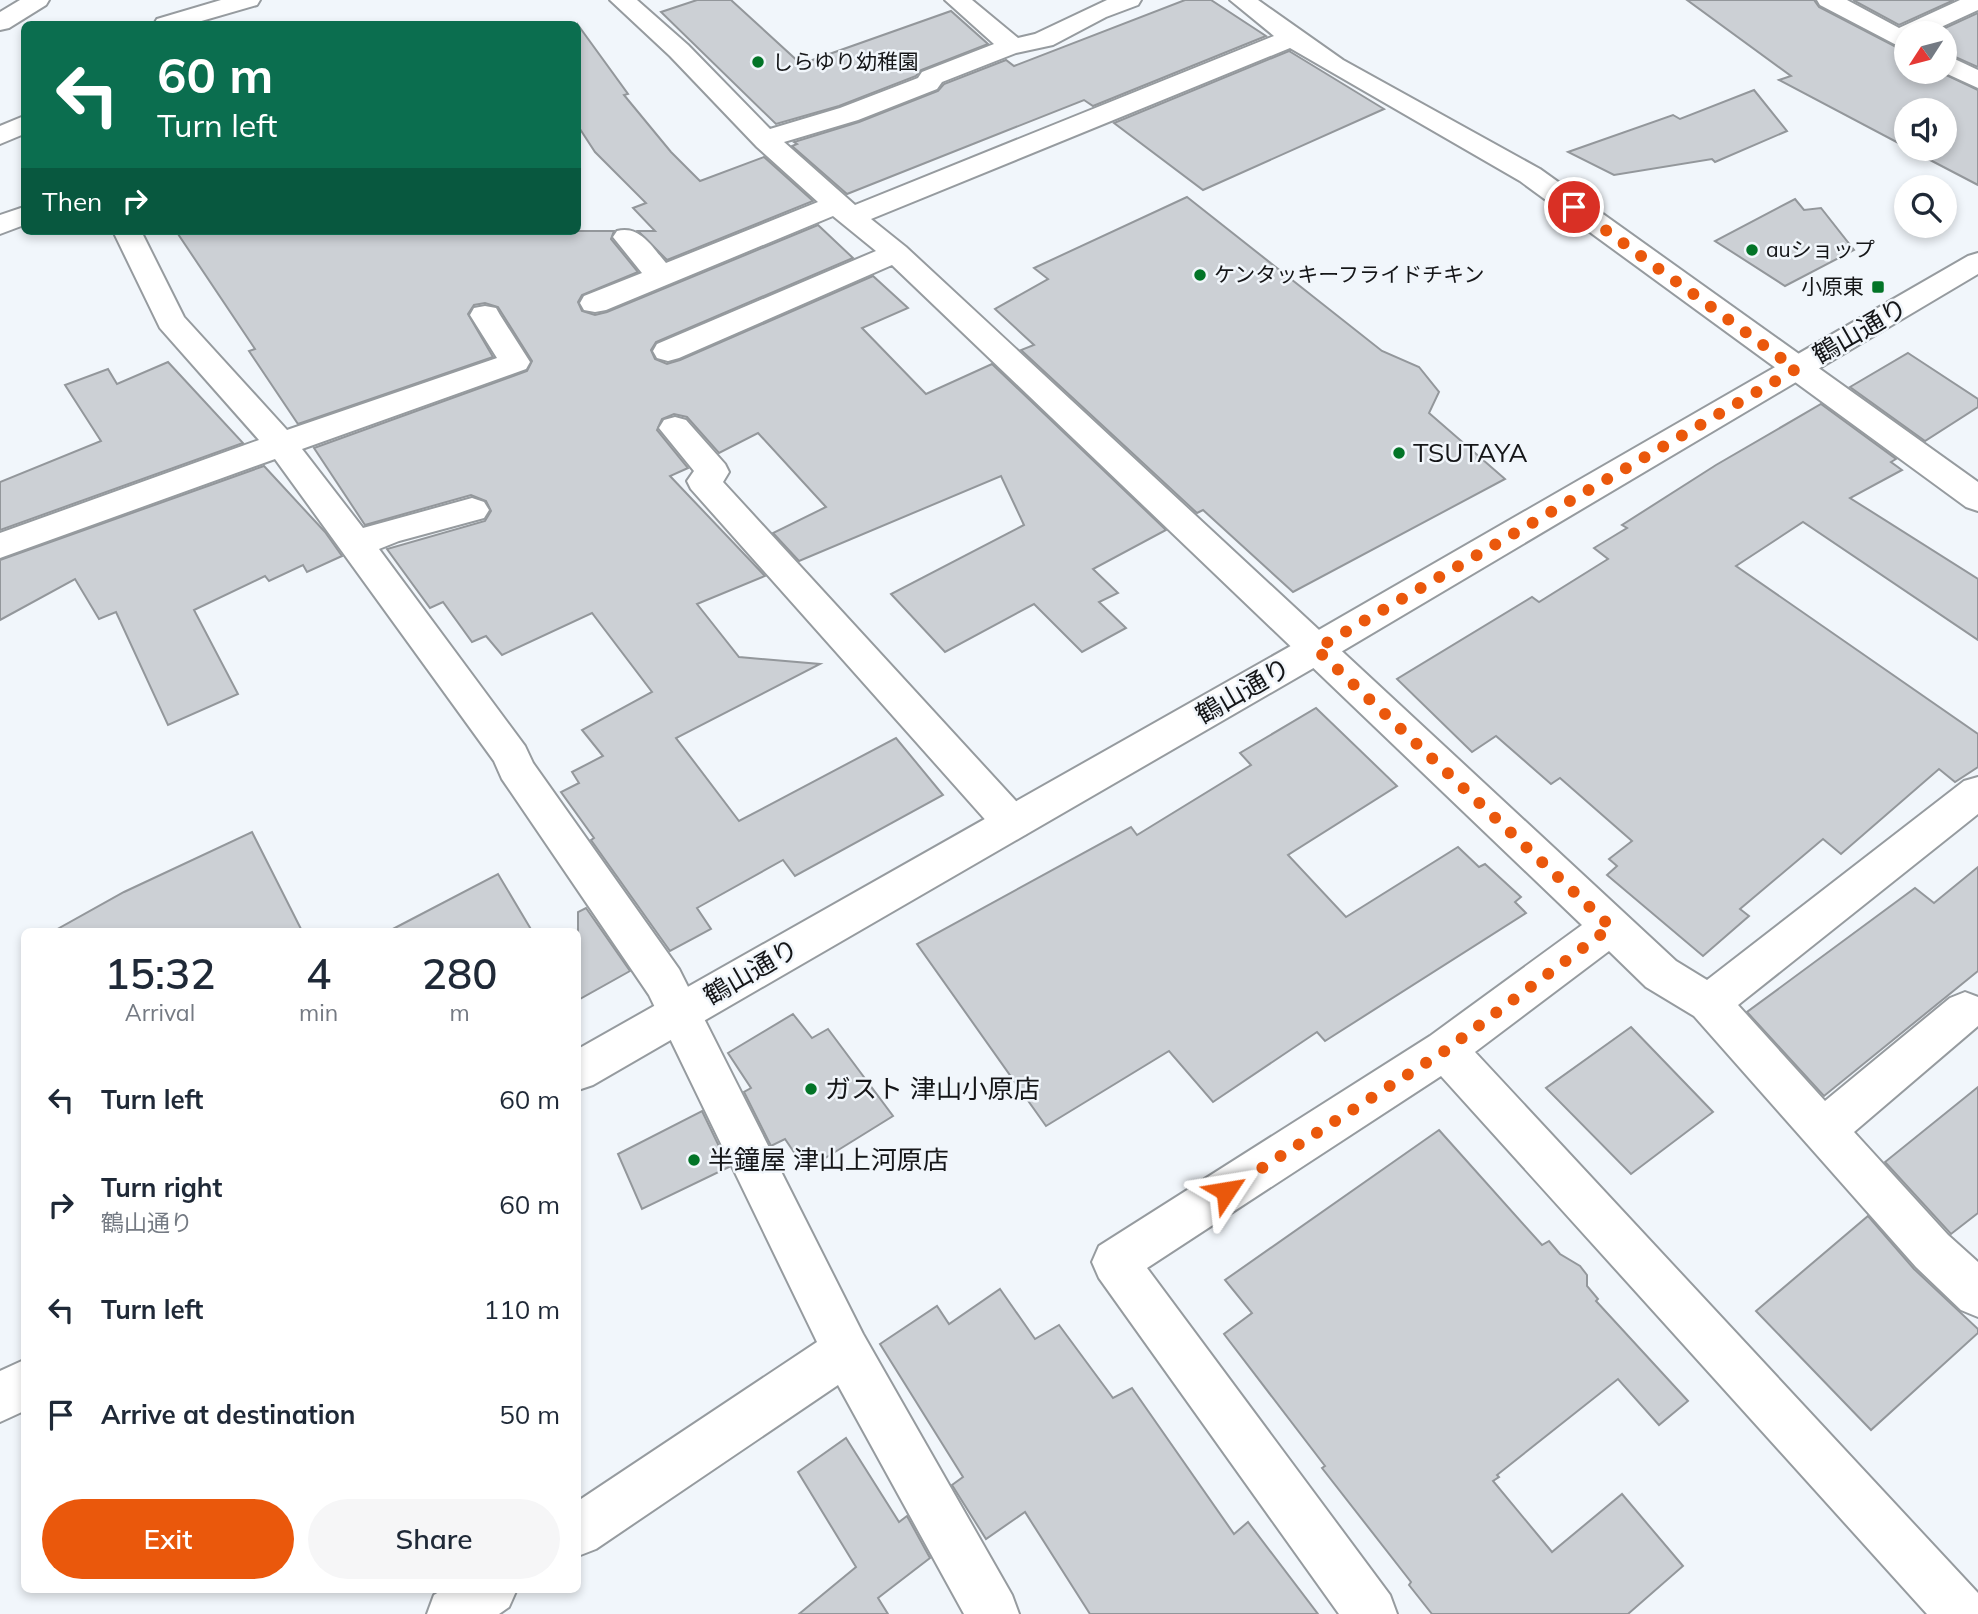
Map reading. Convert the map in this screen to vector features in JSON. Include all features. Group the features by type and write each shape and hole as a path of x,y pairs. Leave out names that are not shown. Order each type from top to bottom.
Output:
{"street":[{"path":"0,23 37,0"},
{"path":"152,21 175,0"},
{"path":"176,21 248,0"},
{"path":"622,0 665,35 766,139 843,211 896,253 1661,974 1709,1003 1932,1251 1978,1294"},
{"path":"957,0 1012,46"},
{"path":"766,139 849,114 928,83 931,77 1012,46 1025,46 1129,0"},
{"path":"1242,0 1292,38 1530,175 1978,499"},
{"path":"1829,0 1894,32"},
{"path":"1937,21 1978,1"},
{"path":"595,303 661,276 843,211 1292,38"},
{"path":"1957,69 1978,80"},
{"path":"0,136 21,126"},
{"path":"0,225 21,216"},
{"path":"129,235 171,321 280,443 357,544 512,757 515,768 664,982 846,1351 993,1614"},
{"path":"627,237 661,276"},
{"path":"668,351 896,253"},
{"name":"鶴山通り","path":"581,1068 1316,649 1978,262"},
{"path":"0,545 448,384 466,382 515,362 485,315"},
{"path":"675,428 713,472 703,481 1012,823"},
{"path":"357,544 390,531 472,510"},
{"path":"1709,1003 1977,795"},
{"path":"1371,1614 1115,1262 1446,1050 1611,927"},
{"path":"1823,1130 1965,1012"},
{"path":"1446,1050 1962,1614"},
{"path":"581,1529 846,1351"},
{"path":"0,1398 21,1386"},
{"path":"453,1614 485,1593"}],"building":[{"path":"697,0 731,0 801,64 951,11 988,44 839,106 776,124 661,12"},
{"path":"1185,0 1211,0 1266,36 1093,106 1084,100 847,194 792,146 797,144 794,142 859,122 938,91 944,84 1006,60 1014,66"},
{"path":"1687,0 1814,0 1819,7 1894,46 1894,84 1957,84 1957,80 1978,90 1978,185 1932,161 1957,161 1957,98 1894,98 1894,141 1779,80 1791,76"},
{"path":"1853,0 1954,0 1908,21 1894,22"},
{"path":"1978,13 1978,67 1957,58 1957,23"},
{"path":"581,29 628,94 624,95 671,152 700,181 764,157 813,201 667,260 638,231 655,231 633,208 646,203 595,152 581,131"},
{"path":"1289,51 1384,109 1203,190 1114,123"},
{"path":"1754,90 1787,131 1715,162 1712,159 1614,175 1568,152 1673,115 1680,119"},
{"path":"1187,197 1382,351 1419,367 1439,392 1429,413 1505,479 1293,592 1203,510 1197,513 1021,350 1034,345 995,309 1048,279 1034,268"},
{"path":"1795,199 1804,210 1821,208 1854,250 1785,286 1715,241"},
{"path":"818,225 853,258 656,342 651,350 655,359 667,364 680,360 873,276 908,308 862,328 926,394 992,364 1166,530 1093,569 1118,593 1099,602 1126,628 1082,652 1034,604 945,652 891,594 1024,525 1001,476 799,561 773,533 826,507 758,433 719,453 687,417 674,414 662,419 657,430 688,468 670,476 765,576 697,604 739,657 820,664 676,738 739,821 896,738 943,795 795,876 783,860 697,908 711,929 670,951 591,840 594,838 561,792 579,783 572,772 603,756 582,730 652,692 592,613 502,655 486,636 472,642 443,602 430,608 387,549 485,521 491,511 486,501 471,495 365,525 314,448 527,371 532,361 498,307 485,303 474,305 468,314 493,357 298,424 249,351 255,349 179,235 581,235 581,231 614,231 611,239 638,272 582,295 578,302 582,311 595,315"},
{"path":"1908,353 1978,399 1978,407 1925,441 1850,387"},
{"path":"168,362 243,443 0,530 0,482 101,441 65,385 108,369 117,384"},
{"path":"1821,404 1896,459 1891,462 1902,470 1850,498 1978,579 1978,640 1803,522 1736,566 1978,734 1978,767 1955,782 1939,769 1841,854 1823,839 1740,909 1749,916 1703,956 1607,875 1617,866 1609,859 1632,841 1560,778 1551,784 1496,736 1472,752 1397,679 1532,597 1539,602 1608,559 1594,548 1627,528 1622,525 1716,465"},
{"path":"264,466 325,532 342,556 307,572 303,565 269,581 265,576 194,610 238,694 168,725 116,612 99,619 75,579 0,620 0,560"},
{"path":"1316,708 1397,786 1288,855 1346,917 1458,847 1479,867 1485,864 1521,897 1515,902 1526,913 1325,1041 1317,1032 1213,1102 1169,1051 1046,1126 917,944 1131,827 1137,835 1251,765 1240,753"},
{"path":"252,832 300,928 59,928 124,892"},
{"path":"1978,867 1978,971 1824,1096 1747,1012 1915,888 1934,903"},
{"path":"498,874 530,928 395,928"},
{"path":"586,908 630,971 581,998 581,928 578,928 578,912"},
{"path":"793,1014 812,1038 828,1029 893,1116 806,1170 785,1139 771,1146 744,1092 751,1088 728,1053"},
{"path":"1631,1027 1713,1112 1631,1174 1546,1088"},
{"path":"1978,1087 1978,1213 1951,1234 1885,1162"},
{"name":"半鐘屋 津山上河原店","path":"702,1111 729,1167 642,1209 618,1154"},
{"path":"1439,1130 1542,1245 1549,1241 1560,1254 1580,1266 1587,1275 1587,1286 1598,1299 1596,1301 1688,1401 1659,1425 1618,1379 1497,1475 1499,1477 1493,1481 1552,1552 1622,1494 1683,1566 1628,1614 1432,1614 1409,1585 1411,1582 1322,1468 1325,1466 1224,1334 1252,1313 1225,1280"},
{"path":"1868,1216 1914,1269 1978,1329 1978,1333 1871,1430 1756,1311"},
{"path":"1000,1289 1035,1339 1059,1325 1113,1398 1132,1388 1234,1534 1248,1522 1318,1614 1090,1614 1025,1512 986,1539 952,1485 963,1477 880,1344 937,1306 949,1324"},
{"path":"846,1438 899,1522 907,1516 930,1558 878,1598 888,1614 799,1614 856,1567 798,1472"}],"place":[{"name":"しらゆり幼稚園","path":"758,62"},
{"name":"auショップ","path":"1752,250"},
{"name":"ケンタッキーフライドチキン","path":"1200,275"},
{"name":"小原東","path":"1878,287"},
{"name":"TSUTAYA","path":"1399,453"},
{"name":"ガスト 津山小原店","path":"811,1089"},
{"name":"半鐘屋 津山上河原店","path":"694,1160"}],"route":[{"path":"1226,1191 1446,1050 1611,927 1316,649 1796,369 1574,207"}]}
